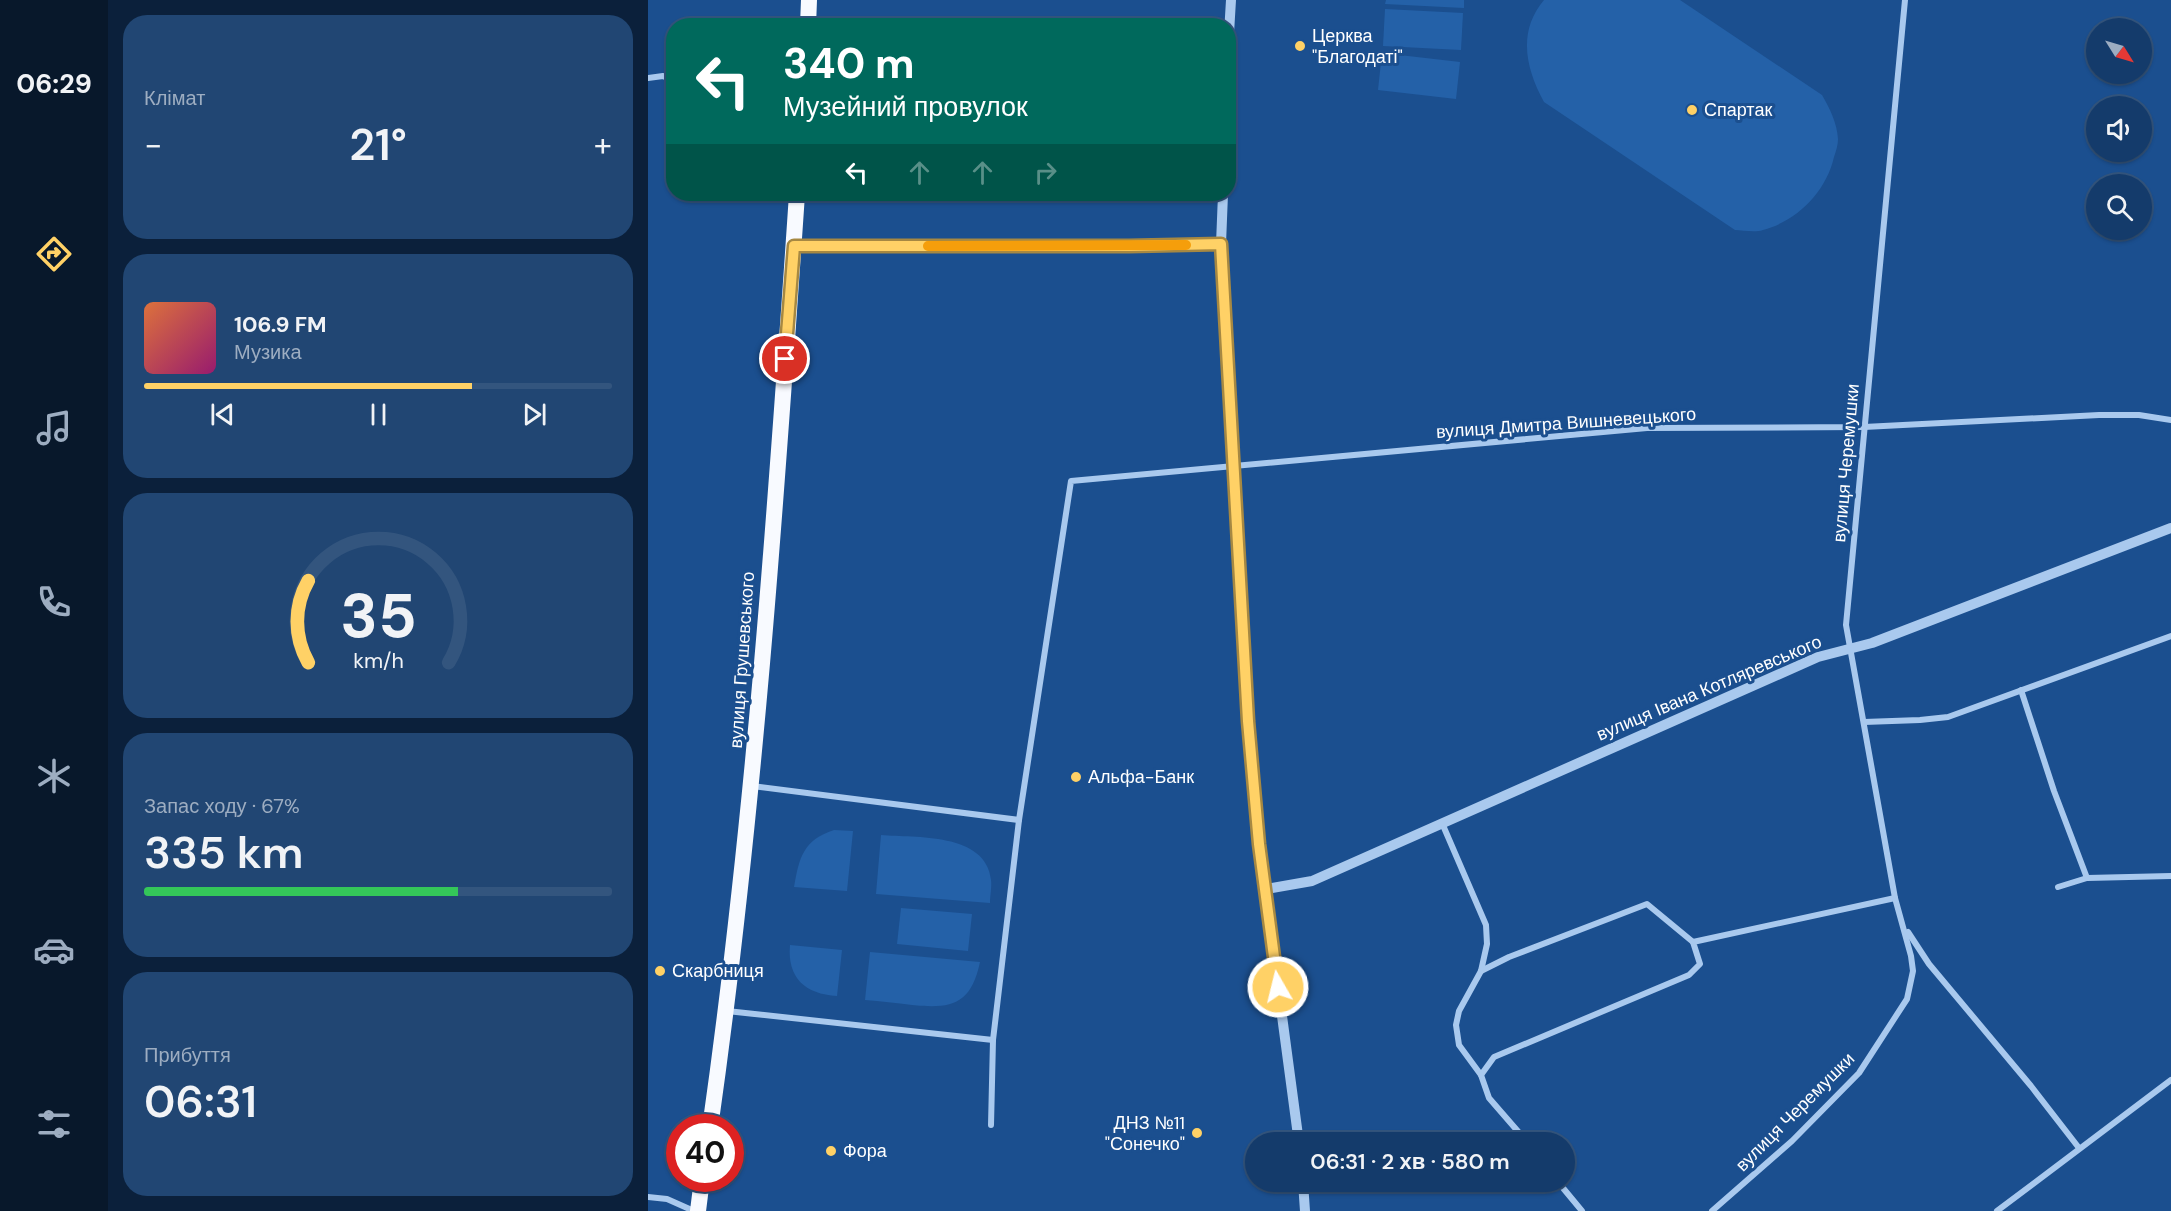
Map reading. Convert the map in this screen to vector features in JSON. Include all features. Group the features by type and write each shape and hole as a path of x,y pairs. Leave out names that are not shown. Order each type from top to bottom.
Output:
{"highway":[{"path":"808,18 809,0"},
{"name":"вулиця Грушевського","path":"712,1114 727,1011 752,786 797,201"},
{"path":"696,1211 700,1192"}],"street":[{"path":"1230,18 1231,0"},
{"name":"вулиця Черемушки","path":"1712,1211 1792,1141 1859,1073 1907,999 1911,989 1913,971 1904,924 1895,898 1846,625 1905,0"},
{"path":"648,78 666,77"},
{"path":"1223,201 1221,244 1248,721 1259,844 1298,1132"},
{"path":"794,246 1221,244"},
{"name":"вулиця Дмитра Вишневецького","path":"1019,820 1071,481 1647,428 1864,427 2099,415 2139,415 2171,420"},
{"name":"вулиця Івана Котляревського","path":"1266,889 1312,881 1818,657 1872,643 2171,528"},
{"path":"1864,722 1948,717 2171,636"},
{"path":"2021,690 2054,791 2087,878"},
{"path":"752,786 1019,820 993,1040 991,1125"},
{"path":"1442,823 1486,925 1487,944 1481,971 1459,1011 1456,1025 1459,1045 1481,1076 1489,1098 1518,1132"},
{"path":"2058,887 2087,878 2171,876"},
{"path":"1693,942 1895,898"},
{"path":"1481,971 1509,957 1647,903 1693,942 1700,964 1689,975 1494,1057 1481,1076"},
{"name":"вулиця Черемушки","path":"1904,924 1929,964 2031,1086 2079,1148"},
{"path":"727,1011 993,1040"},
{"path":"1997,1211 2171,1080"},
{"path":"1304,1192 1305,1211"},
{"path":"1566,1192 1582,1211"},
{"path":"648,1197 667,1199 696,1211"}],"shaded area":[{"path":"1386,0 1464,0 1464,8 1385,4"},
{"name":"Спартак","path":"1544,0 1680,0 1822,95 1835,122 1838,141 1830,170 1817,193 1798,212 1775,226 1756,231 1735,230 1544,102 1529,64 1527,38 1530,25"},
{"path":"1385,9 1463,13 1461,50 1383,46"},
{"path":"1382,53 1460,62 1456,99 1378,90"},
{"path":"834,830 853,831 847,891 794,887 804,851 815,839"},
{"path":"881,835 947,841 963,845 976,853 986,864 991,880 990,903 876,894"},
{"path":"901,908 972,914 968,951 897,944"},
{"path":"790,945 842,950 837,996 816,992 800,982 792,967"},
{"path":"870,952 980,962 976,976 965,996 957,1001 938,1006 912,1005 865,1000"}],"slow traffic":[{"path":"928,246 1186,245"}],"place":[{"name":"Церква \"Благодаті\"","path":"1300,46"},
{"name":"Спартак","path":"1692,110"},
{"name":"Альфа-Банк","path":"1076,777"},
{"name":"Скарбниця","path":"660,971"},
{"name":"ДНЗ №11 \"Сонечко\"","path":"1197,1133"},
{"name":"Фора","path":"831,1151"}],"route":[{"path":"785,359 794,246 1221,244 1248,721 1259,844 1278,987"}]}
